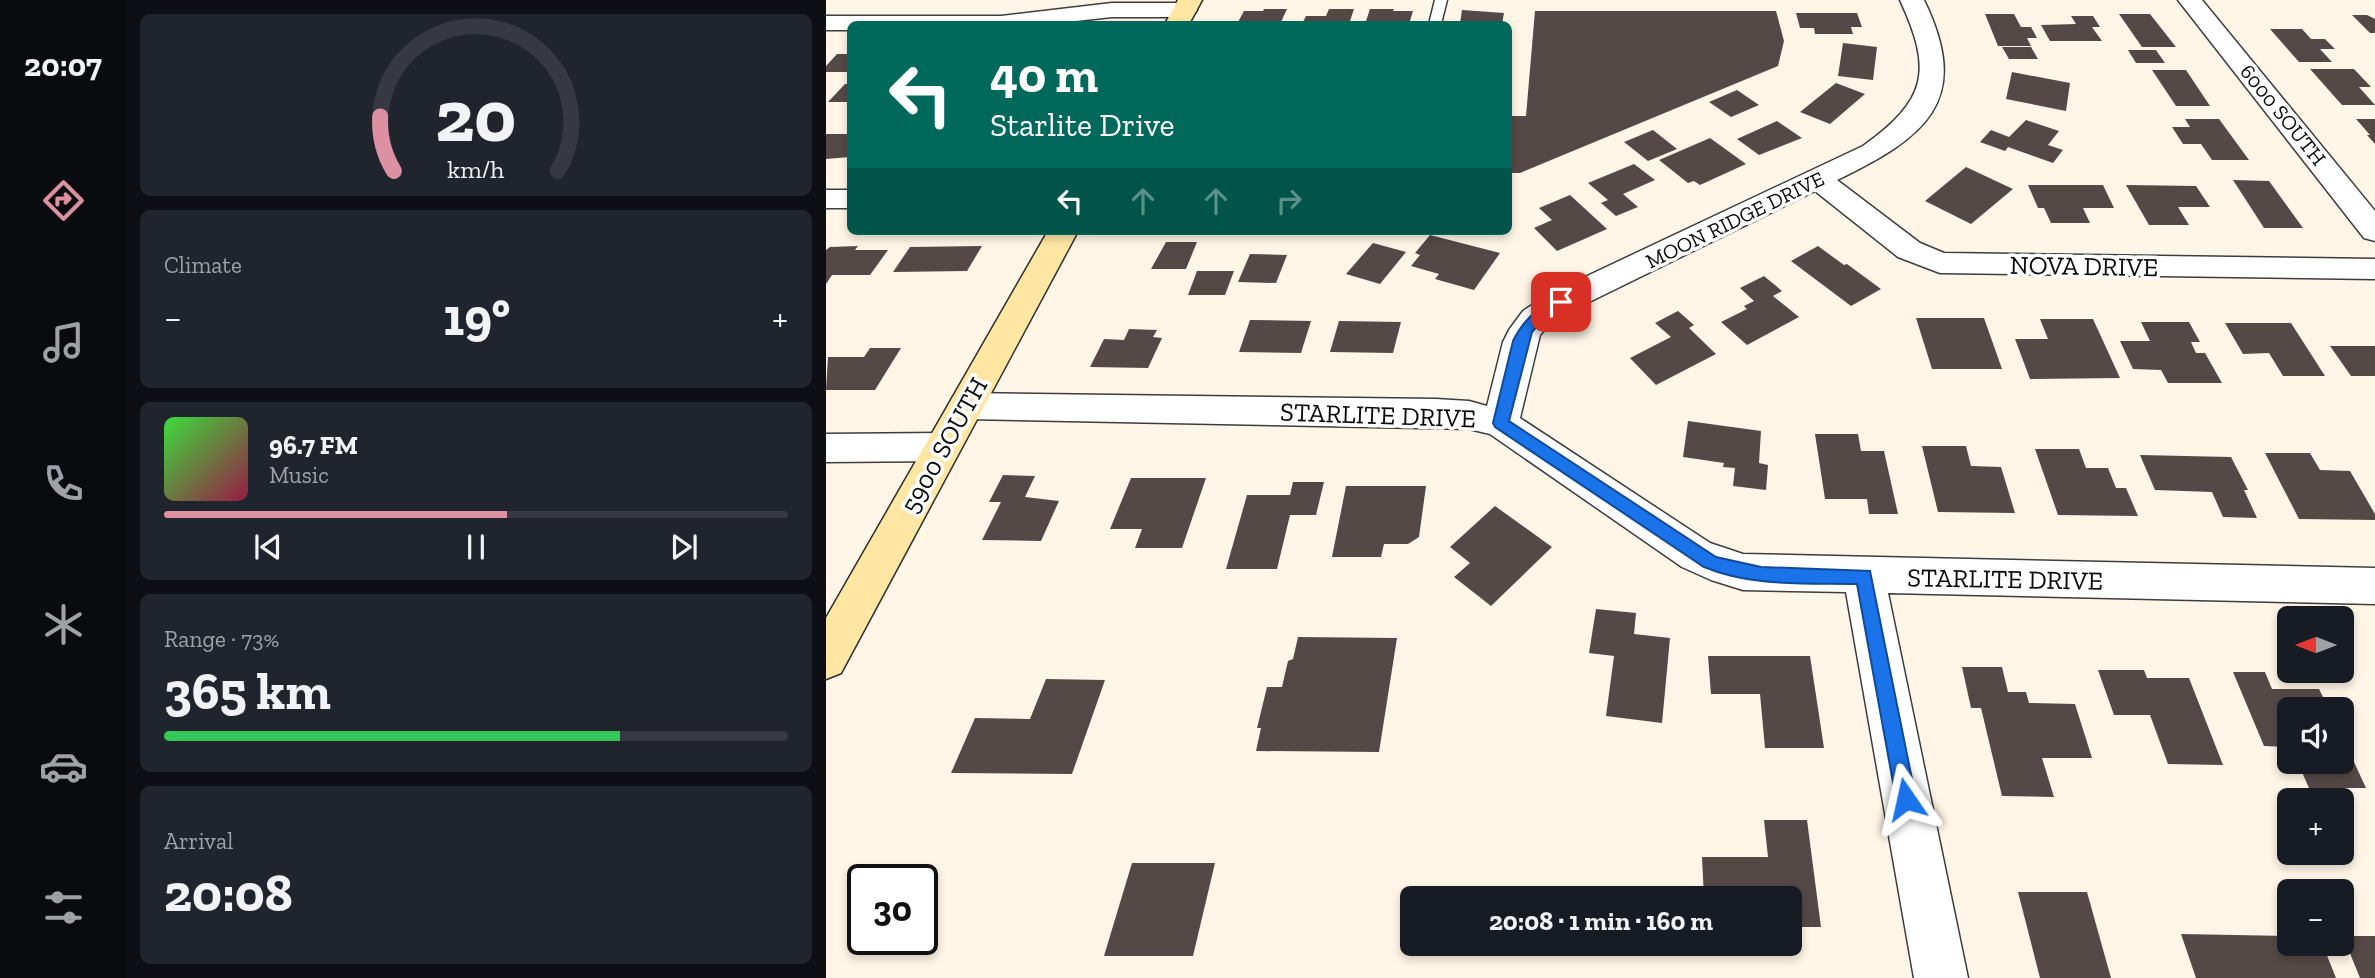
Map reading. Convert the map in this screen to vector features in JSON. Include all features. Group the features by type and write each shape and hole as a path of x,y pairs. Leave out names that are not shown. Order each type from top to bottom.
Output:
{"street":[{"name":"MOON RIDGE DRIVE","path":"1501,423 1520,341 1535,319 1561,302 1819,180 1873,152 1896,136 1925,102 1933,78 1934,55 1912,0"},
{"name":"6000 SOUTH","path":"2190,0 2375,231"},
{"path":"1018,21 1112,10 1184,11"},
{"path":"826,23 847,23"},
{"name":"NOVA DRIVE","path":"1819,180 1909,250 1940,263 2375,270"},
{"path":"826,199 847,199"},
{"name":"5900 SOUTH","path":"826,659 1061,235"},
{"name":"STARLITE DRIVE","path":"966,406 1469,415 1501,423 1710,562 1725,568 1761,574 2375,586"},
{"path":"826,448 943,447"},
{"path":"1864,577 1941,978"}],"lane":[{"path":"1436,21 1441,0"}],"building":[{"path":"1287,9 1281,21 1239,21 1244,11"},
{"path":"1329,9 1354,9 1350,21 1304,21 1306,16 1326,16"},
{"path":"1370,9 1413,11 1410,21 1366,21"},
{"path":"1462,10 1504,13 1503,21 1460,21"},
{"path":"1535,11 1776,11 1784,41 1778,66 1520,173 1512,173 1512,116 1526,116"},
{"path":"1796,13 1857,13 1862,27 1851,27 1853,34 1815,34 1814,28 1800,28"},
{"path":"1985,14 2014,14 2021,27 2031,27 2037,38 2027,38 2031,46 1998,46"},
{"path":"2119,14 2150,14 2176,47 2142,47"},
{"path":"2352,15 2367,15 2375,19 2375,33 2370,33"},
{"path":"2071,16 2093,16 2100,27 2092,27 2102,41 2050,41 2041,25 2076,24"},
{"path":"2270,29 2302,29 2311,39 2325,39 2335,49 2320,49 2332,62 2299,62"},
{"path":"1843,43 1877,47 1873,80 1838,76"},
{"path":"2002,47 2031,47 2038,59 2009,59"},
{"path":"2128,50 2156,50 2165,63 2136,63"},
{"path":"837,54 847,54 847,72 826,72 826,66"},
{"path":"2310,69 2354,69 2371,87 2359,87 2375,105 2342,105"},
{"path":"2152,70 2186,70 2210,106 2176,106"},
{"path":"2012,72 2070,83 2066,111 2006,99"},
{"path":"1836,83 1865,94 1830,124 1800,112"},
{"path":"845,84 847,84 847,102 828,102"},
{"path":"1737,90 1759,105 1731,117 1709,102"},
{"path":"2185,119 2219,119 2249,160 2212,160 2201,144 2183,144 2172,127 2190,127"},
{"path":"2356,119 2375,119 2375,144 2367,135 2370,135"},
{"path":"2026,120 2059,131 2048,145 2063,150 2053,163 2008,147 2005,151 1980,142 1991,130 2009,137"},
{"path":"1777,121 1802,138 1759,155 1737,139"},
{"path":"1653,130 1677,149 1648,161 1624,142"},
{"path":"826,134 847,134 847,157 826,159"},
{"path":"1710,138 1746,164 1700,185 1694,181 1688,183 1659,160"},
{"path":"1634,164 1655,180 1623,194 1638,207 1616,216 1601,203 1608,200 1588,183"},
{"path":"1966,167 2013,189 1971,224 1925,201"},
{"path":"2233,180 2269,181 2303,228 2264,228"},
{"path":"2028,185 2103,185 2114,208 2083,208 2090,223 2051,223 2044,208 2038,208"},
{"path":"2126,185 2196,186 2210,207 2178,207 2189,225 2149,225"},
{"path":"1570,195 1607,229 1557,251 1534,228 1552,220 1539,208"},
{"path":"1430,235 1500,253 1474,290 1435,279 1439,274 1411,266 1420,255 1415,253"},
{"path":"1166,242 1197,242 1186,269 1151,269"},
{"path":"1373,243 1406,252 1380,284 1346,274"},
{"path":"858,246 855,250 888,250 870,275 832,275 826,284 826,250 830,247"},
{"path":"982,246 967,271 893,272 910,247"},
{"path":"1818,246 1881,289 1851,306 1791,261"},
{"path":"1250,254 1287,255 1276,283 1238,282"},
{"path":"1197,271 1234,271 1225,295 1188,295"},
{"path":"1764,276 1782,291 1773,296 1799,317 1747,345 1721,322 1747,309 1744,306 1754,301 1740,288"},
{"path":"1678,311 1694,325 1689,328 1716,354 1656,385 1630,358 1671,337 1655,323"},
{"path":"1916,318 1984,318 2002,369 1932,369"},
{"path":"2040,319 2093,319 2120,378 2030,379 2015,339 2048,339"},
{"path":"1250,320 1311,321 1301,353 1239,352"},
{"path":"1339,321 1401,322 1393,353 1330,352"},
{"path":"2141,322 2189,322 2200,342 2191,342 2196,353 2205,353 2222,383 2168,383 2161,370 2133,369 2120,341 2150,341"},
{"path":"2225,323 2291,323 2325,376 2283,376 2269,353 2243,354"},
{"path":"1129,329 1157,330 1153,337 1162,338 1148,368 1090,367 1104,339 1124,340"},
{"path":"2330,346 2375,346 2375,376 2351,376"},
{"path":"870,348 901,348 875,390 826,390 828,357 864,357"},
{"path":"1688,421 1761,431 1759,463 1768,465 1766,490 1733,486 1735,468 1723,467 1724,463 1683,457"},
{"path":"1815,434 1858,434 1861,451 1884,451 1898,514 1869,514 1867,499 1825,499"},
{"path":"1922,446 1966,446 1971,466 2001,467 2015,513 1938,512"},
{"path":"2035,449 2079,449 2086,468 2108,468 2116,488 2126,488 2138,516 2058,515"},
{"path":"2265,453 2310,453 2320,470 2350,471 2375,514 2375,520 2299,519"},
{"path":"2140,455 2231,457 2248,490 2244,490 2257,518 2223,517 2212,492 2155,490"},
{"path":"1003,475 1035,476 1025,497 1059,501 1041,541 982,540 1001,502 989,502"},
{"path":"1131,478 1206,478 1182,548 1135,548 1142,529 1110,529"},
{"path":"1293,482 1324,482 1316,515 1290,515 1277,569 1226,569 1247,495 1290,495"},
{"path":"1346,486 1426,486 1419,537 1408,544 1384,544 1381,557 1332,557"},
{"path":"1495,506 1552,547 1491,606 1454,577 1470,563 1450,547"},
{"path":"1596,609 1636,613 1634,634 1670,638 1662,723 1606,716 1614,656 1589,653"},
{"path":"1298,637 1397,638 1379,752 1256,751 1261,728 1257,728 1267,687 1282,687 1288,661 1293,659"},
{"path":"1708,656 1810,656 1824,748 1765,748 1760,694 1711,694"},
{"path":"1962,667 2002,667 2008,692 2026,692 2029,703 2075,704 2092,758 2042,758 2054,797 2002,796 1981,708 1971,708"},
{"path":"2098,670 2144,670 2147,678 2189,678 2223,765 2168,764 2150,715 2114,715"},
{"path":"2233,672 2265,672 2272,689 2319,689 2323,697 2277,697 2277,747 2264,746"},
{"path":"1046,679 1105,680 1072,774 951,773 975,718 1030,719"},
{"path":"2354,762 2366,788 2354,788 2309,788 2303,774 2354,774"},
{"path":"1764,820 1807,820 1821,927 1802,927 1802,886 1703,886 1702,857 1768,857"},
{"path":"1132,863 1215,863 1193,956 1104,956"},
{"path":"2018,892 2087,892 2111,978 2040,978"},
{"path":"2181,934 2277,936 2277,956 2327,956 2336,978 2196,978"},
{"path":"2354,936 2375,936 2375,978 2360,978 2351,956 2354,956"}],"route":[{"path":"1561,302 1535,319 1520,341 1501,423 1710,562 1725,568 1761,574 1864,577 1906,799"}]}
